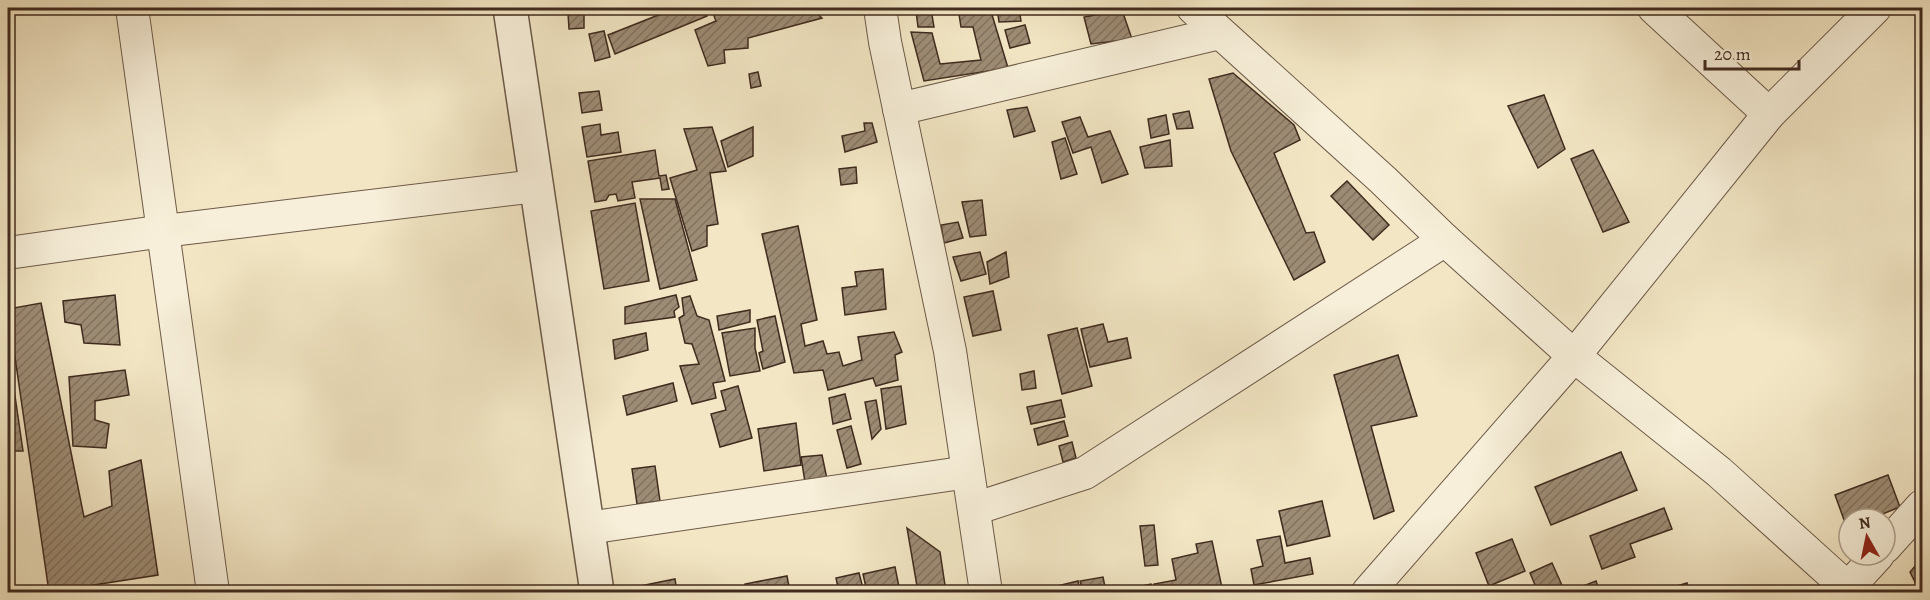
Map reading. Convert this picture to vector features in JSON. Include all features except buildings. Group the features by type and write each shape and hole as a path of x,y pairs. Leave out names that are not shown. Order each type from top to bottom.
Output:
{"street":[{"path":"132,8 213,592"},
{"path":"510,8 597,592"},
{"path":"880,8 950,351 986,592"},
{"path":"1193,8 1574,356 1719,472 1848,591 1868,567"},
{"path":"1654,8 1769,114"},
{"path":"1368,592 1574,356 1769,114 1875,8"},
{"path":"899,109 1220,33"},
{"path":"8,253 164,231 536,186"},
{"path":"974,509 1085,473 1445,240"},
{"path":"588,528 968,472"},
{"path":"1897,534 1923,506"}]}
